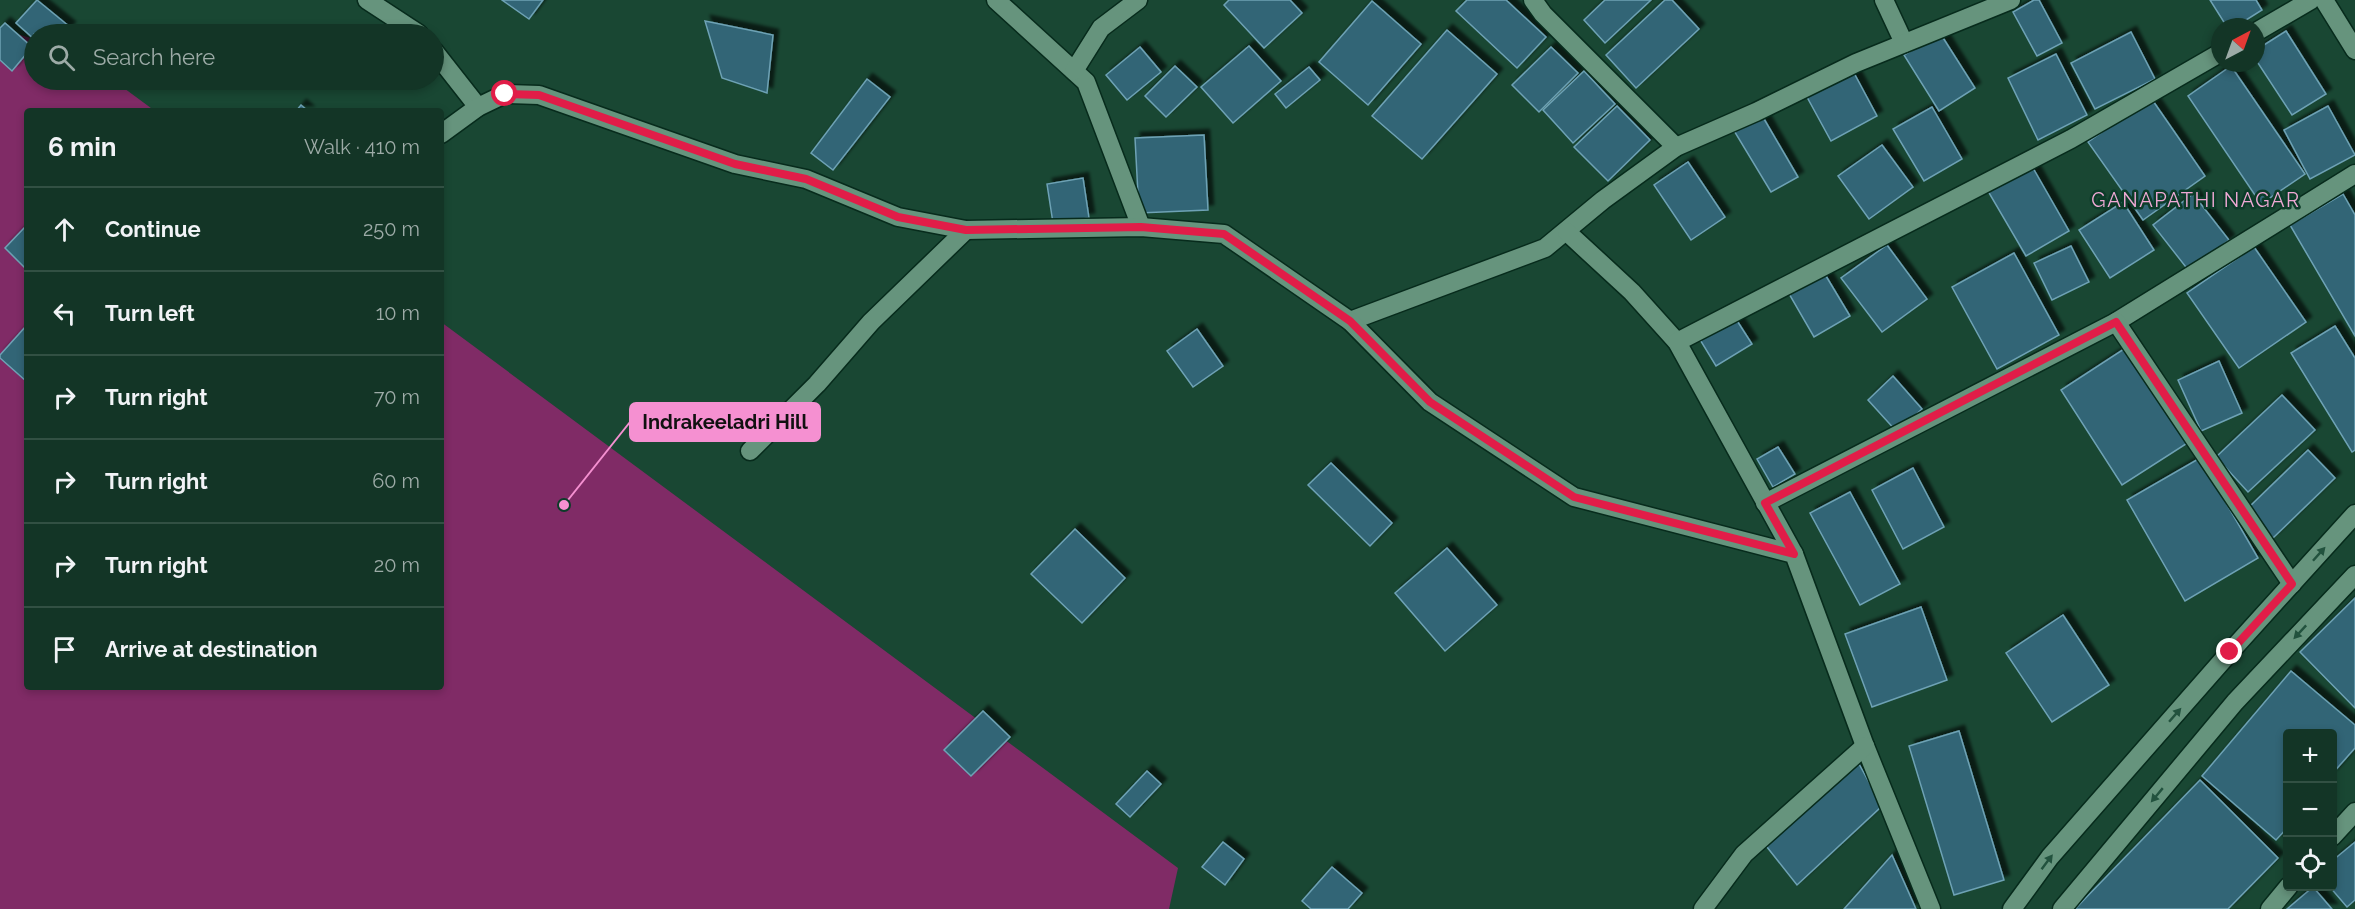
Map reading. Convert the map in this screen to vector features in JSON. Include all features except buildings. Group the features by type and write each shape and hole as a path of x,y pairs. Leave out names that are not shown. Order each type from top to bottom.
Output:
{"street":[{"path":"367,0 403,24"},
{"path":"996,0 1086,82 1141,227"},
{"path":"1074,71 1101,28 1138,0"},
{"path":"1533,0 1543,14 1676,147"},
{"path":"1884,0 1904,43"},
{"path":"1350,321 1545,248 1567,232 1602,200 1676,147 1756,112 1856,63 2011,0"},
{"path":"2265,27 2311,0"},
{"path":"2324,0 2355,50"},
{"path":"1677,342 2071,139 2211,58"},
{"path":"444,64 478,106"},
{"path":"444,132 478,106 505,94 539,95 735,164 806,179 898,217 966,230 1141,227 1224,234 1350,321 1430,402 1574,497 1794,554"},
{"path":"1765,503 2116,322 2355,174"},
{"path":"750,451 817,384 871,322 966,230"},
{"path":"1567,232 1632,292 1677,342 1794,554 1865,746 1931,909"},
{"path":"2116,322 2292,584"},
{"path":"2012,909 2050,857 2355,514"},
{"path":"2062,909 2235,702 2355,575"},
{"path":"1703,909 1744,854 1865,746"},
{"path":"2337,832 2355,812"},
{"path":"2270,909 2285,891"}],"shaded area":[{"path":"0,29 24,36 24,90 127,90 151,108 24,108 24,690 444,690 444,324 1178,868 1169,909 0,909"}],"place":[{"name":"Indrakeeladri Hill","path":"564,505"}],"district":[{"name":"GANAPATHI NAGAR","path":"2196,200"}],"route":[{"path":"505,94 539,95 735,164 806,179 898,217 966,230 1141,227 1224,234 1350,321 1430,402 1574,497 1794,554 1765,503 2116,322 2292,584 2230,652"}]}
